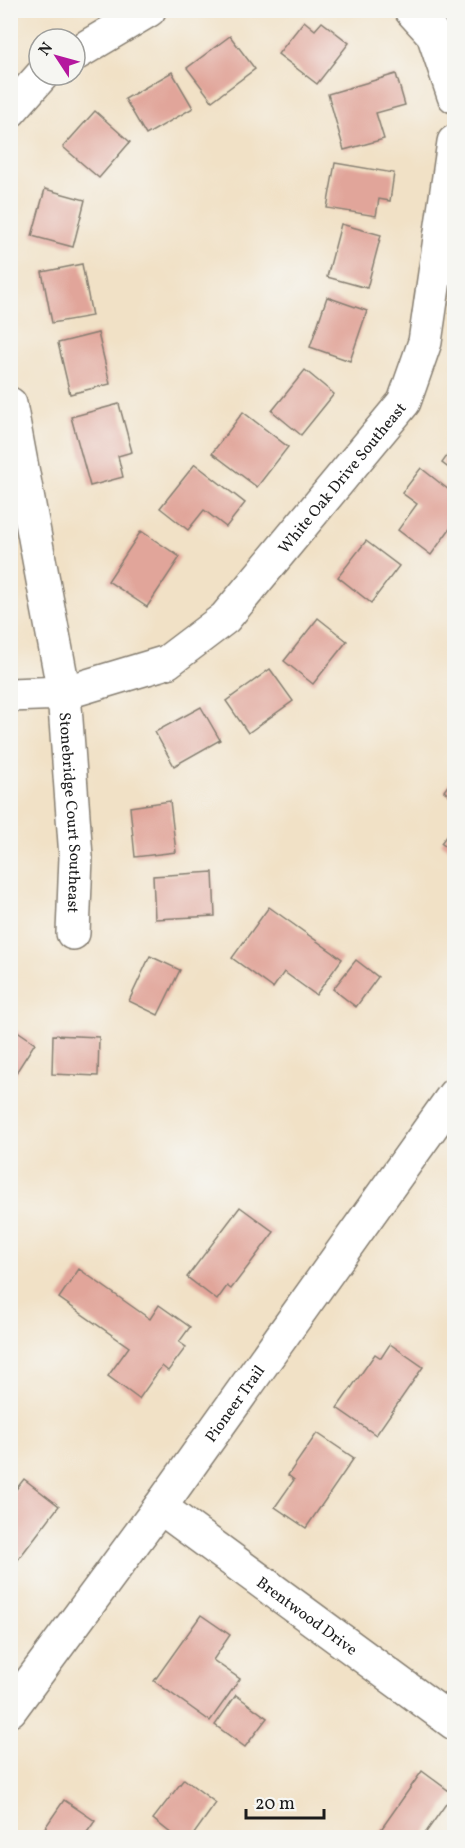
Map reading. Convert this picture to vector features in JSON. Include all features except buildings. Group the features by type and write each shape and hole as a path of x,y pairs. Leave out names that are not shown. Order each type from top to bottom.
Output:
{"street":[{"path":"87,47 149,10"},
{"path":"411,10 433,34 454,96"},
{"path":"10,111 31,87"},
{"name":"White Oak Drive Southeast","path":"10,695 64,693 167,662 225,618 404,402 425,342 454,142"},
{"path":"10,404 64,693"},
{"name":"Stonebridge Court Southeast","path":"64,693 76,857 73,933"},
{"name":"Pioneer Trail","path":"10,1710 160,1507 454,1095"},
{"name":"Brentwood Drive","path":"160,1507 454,1723"}]}
